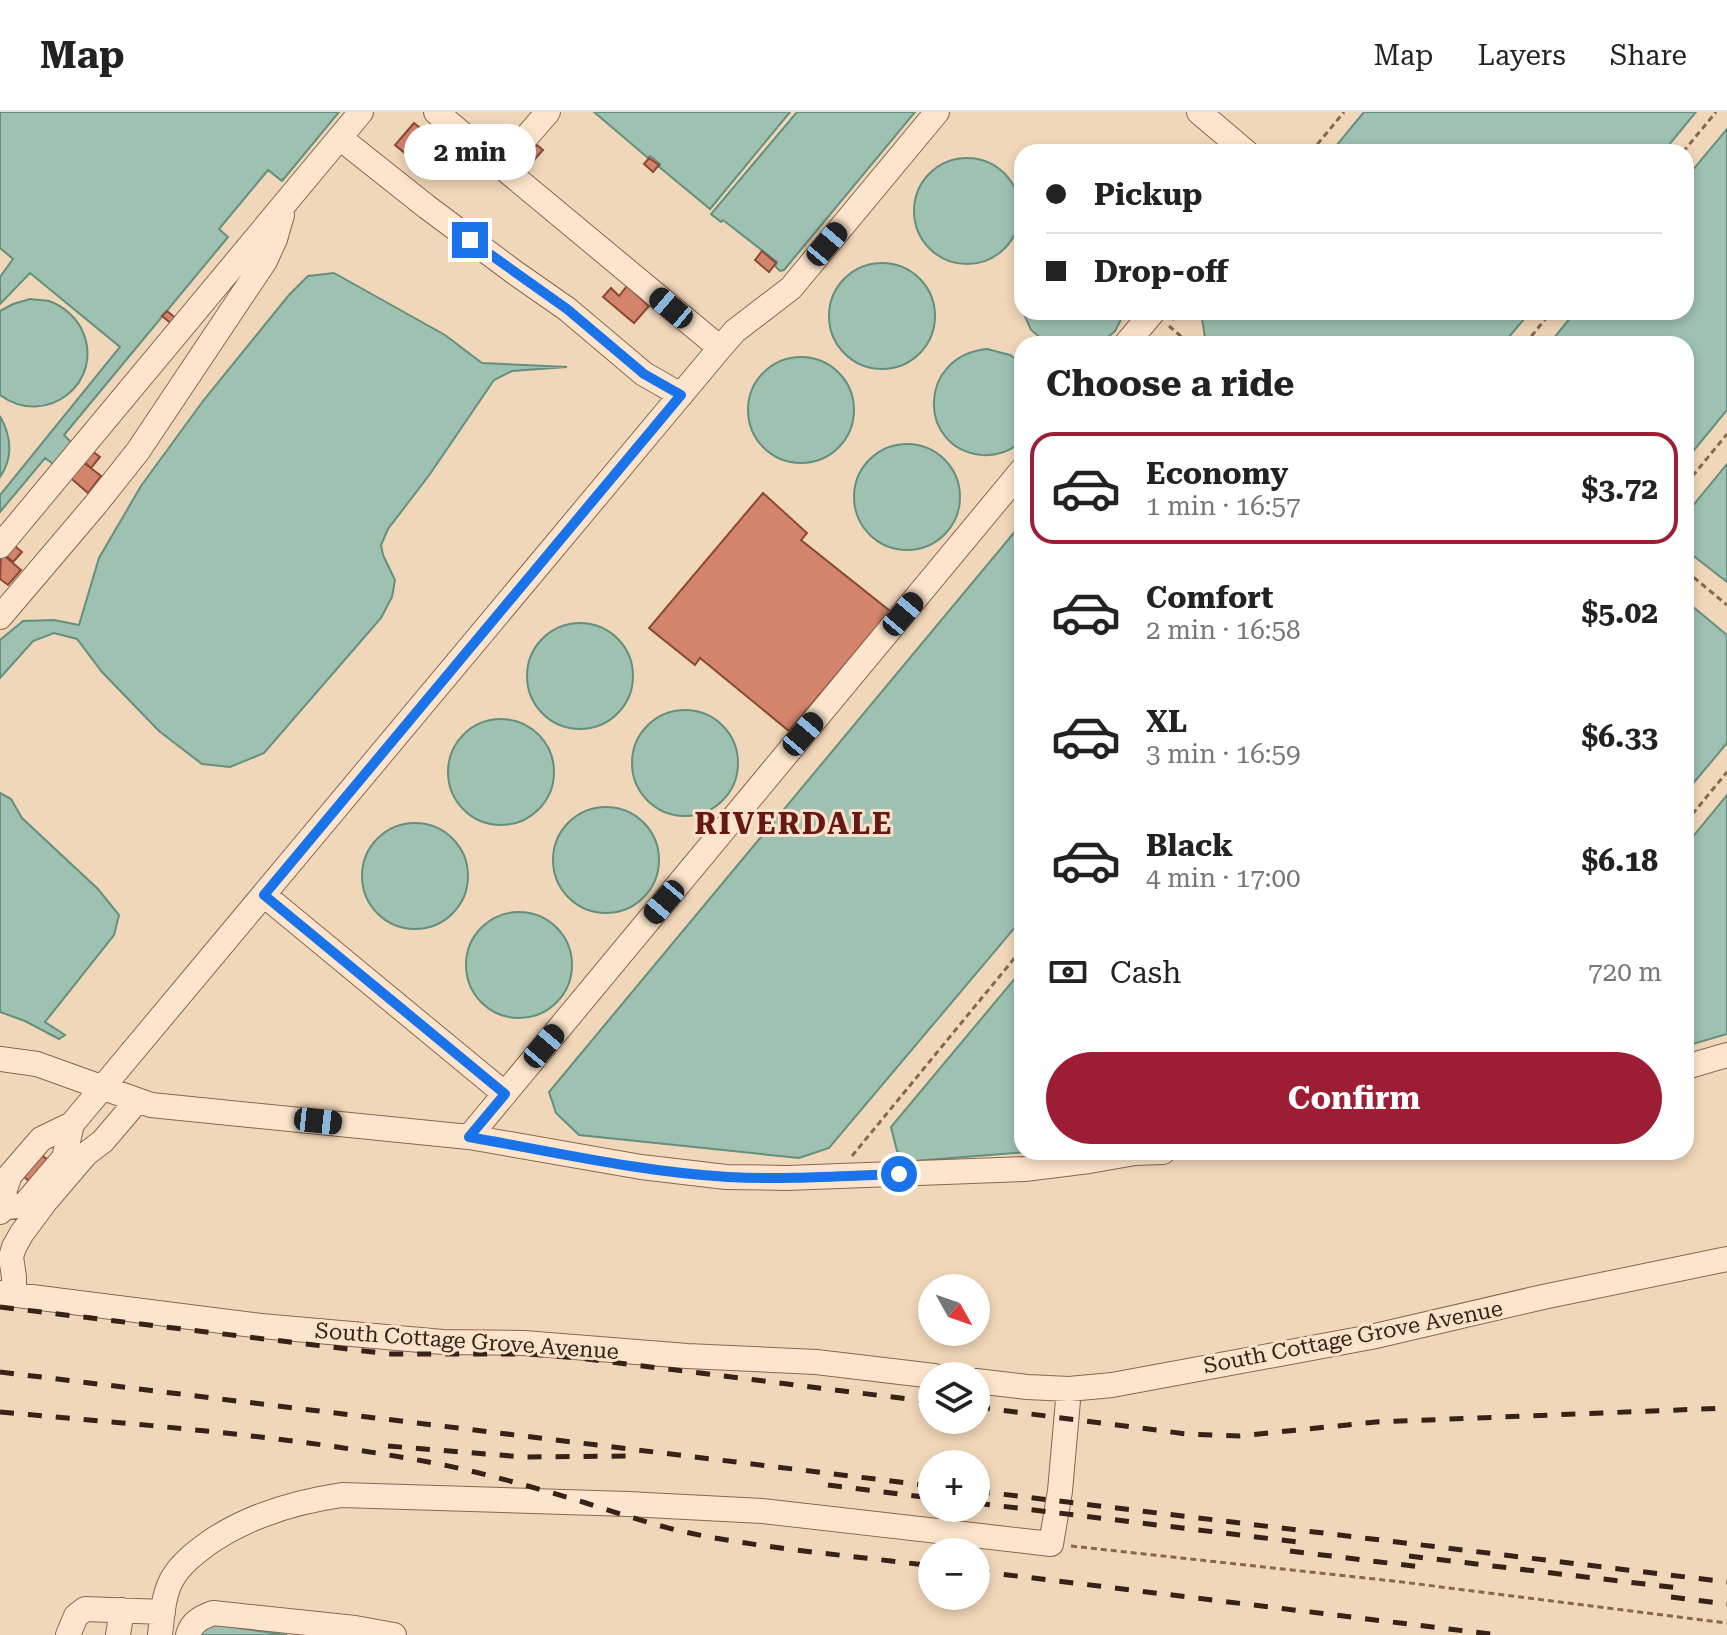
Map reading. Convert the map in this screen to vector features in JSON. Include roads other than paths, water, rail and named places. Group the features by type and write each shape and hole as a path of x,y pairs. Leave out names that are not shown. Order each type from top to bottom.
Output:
{"street":[{"path":"0,546 361,112"},
{"path":"436,112 720,348"},
{"path":"501,166 548,112"},
{"path":"1,1210 10,1175 41,1139 72,1124 720,348 735,331 791,288 937,112"},
{"path":"1199,112 1237,144"},
{"path":"340,138 440,217 567,309 644,374 681,395"},
{"path":"0,617 138,451 265,261 286,202"},
{"path":"1137,336 1159,320"},
{"path":"469,1137 1014,480"},
{"path":"264,895 505,1094"},
{"path":"1694,1065 1727,1055"},
{"path":"0,1059 37,1064 151,1105 469,1137 641,1167 726,1177 787,1178 1025,1169 1095,1160"},
{"path":"7,1294 14,1277 11,1257 22,1233 86,1154 103,1141 137,1101"},
{"name":"South Cottage Grove Avenue","path":"990,1383 1069,1389 1112,1385 1371,1337 1727,1259"},
{"name":"South Cottage Grove Avenue","path":"7,1294 261,1326 443,1342 524,1343 816,1362 918,1374"},
{"path":"68,1635 76,1616 85,1609 122,1610 161,1623 171,1581 182,1564 200,1549 232,1527 281,1508 342,1495 762,1511 1051,1544 1060,1491 1069,1389"},
{"path":"118,1635 122,1610"},
{"path":"188,1635 190,1627 199,1618 213,1613 394,1635"}],"railway":[{"path":"0,1307 389,1354 529,1354 579,1358 918,1400"},
{"path":"0,1372 918,1484"},
{"path":"990,1409 1187,1434 1239,1436 1376,1422 1727,1408"},
{"path":"0,1412 326,1445 491,1476 680,1531 774,1547 918,1564"},
{"path":"388,1446 524,1457 628,1456"},
{"path":"828,1485 918,1496"},
{"path":"990,1493 1727,1582"},
{"path":"990,1505 1306,1543"},
{"path":"1290,1551 1421,1567"},
{"path":"1409,1556 1687,1589"},
{"path":"990,1573 1498,1635"},
{"path":"1671,1597 1727,1604"}],"district":[{"name":"RIVERDALE","path":"794,823"}]}
